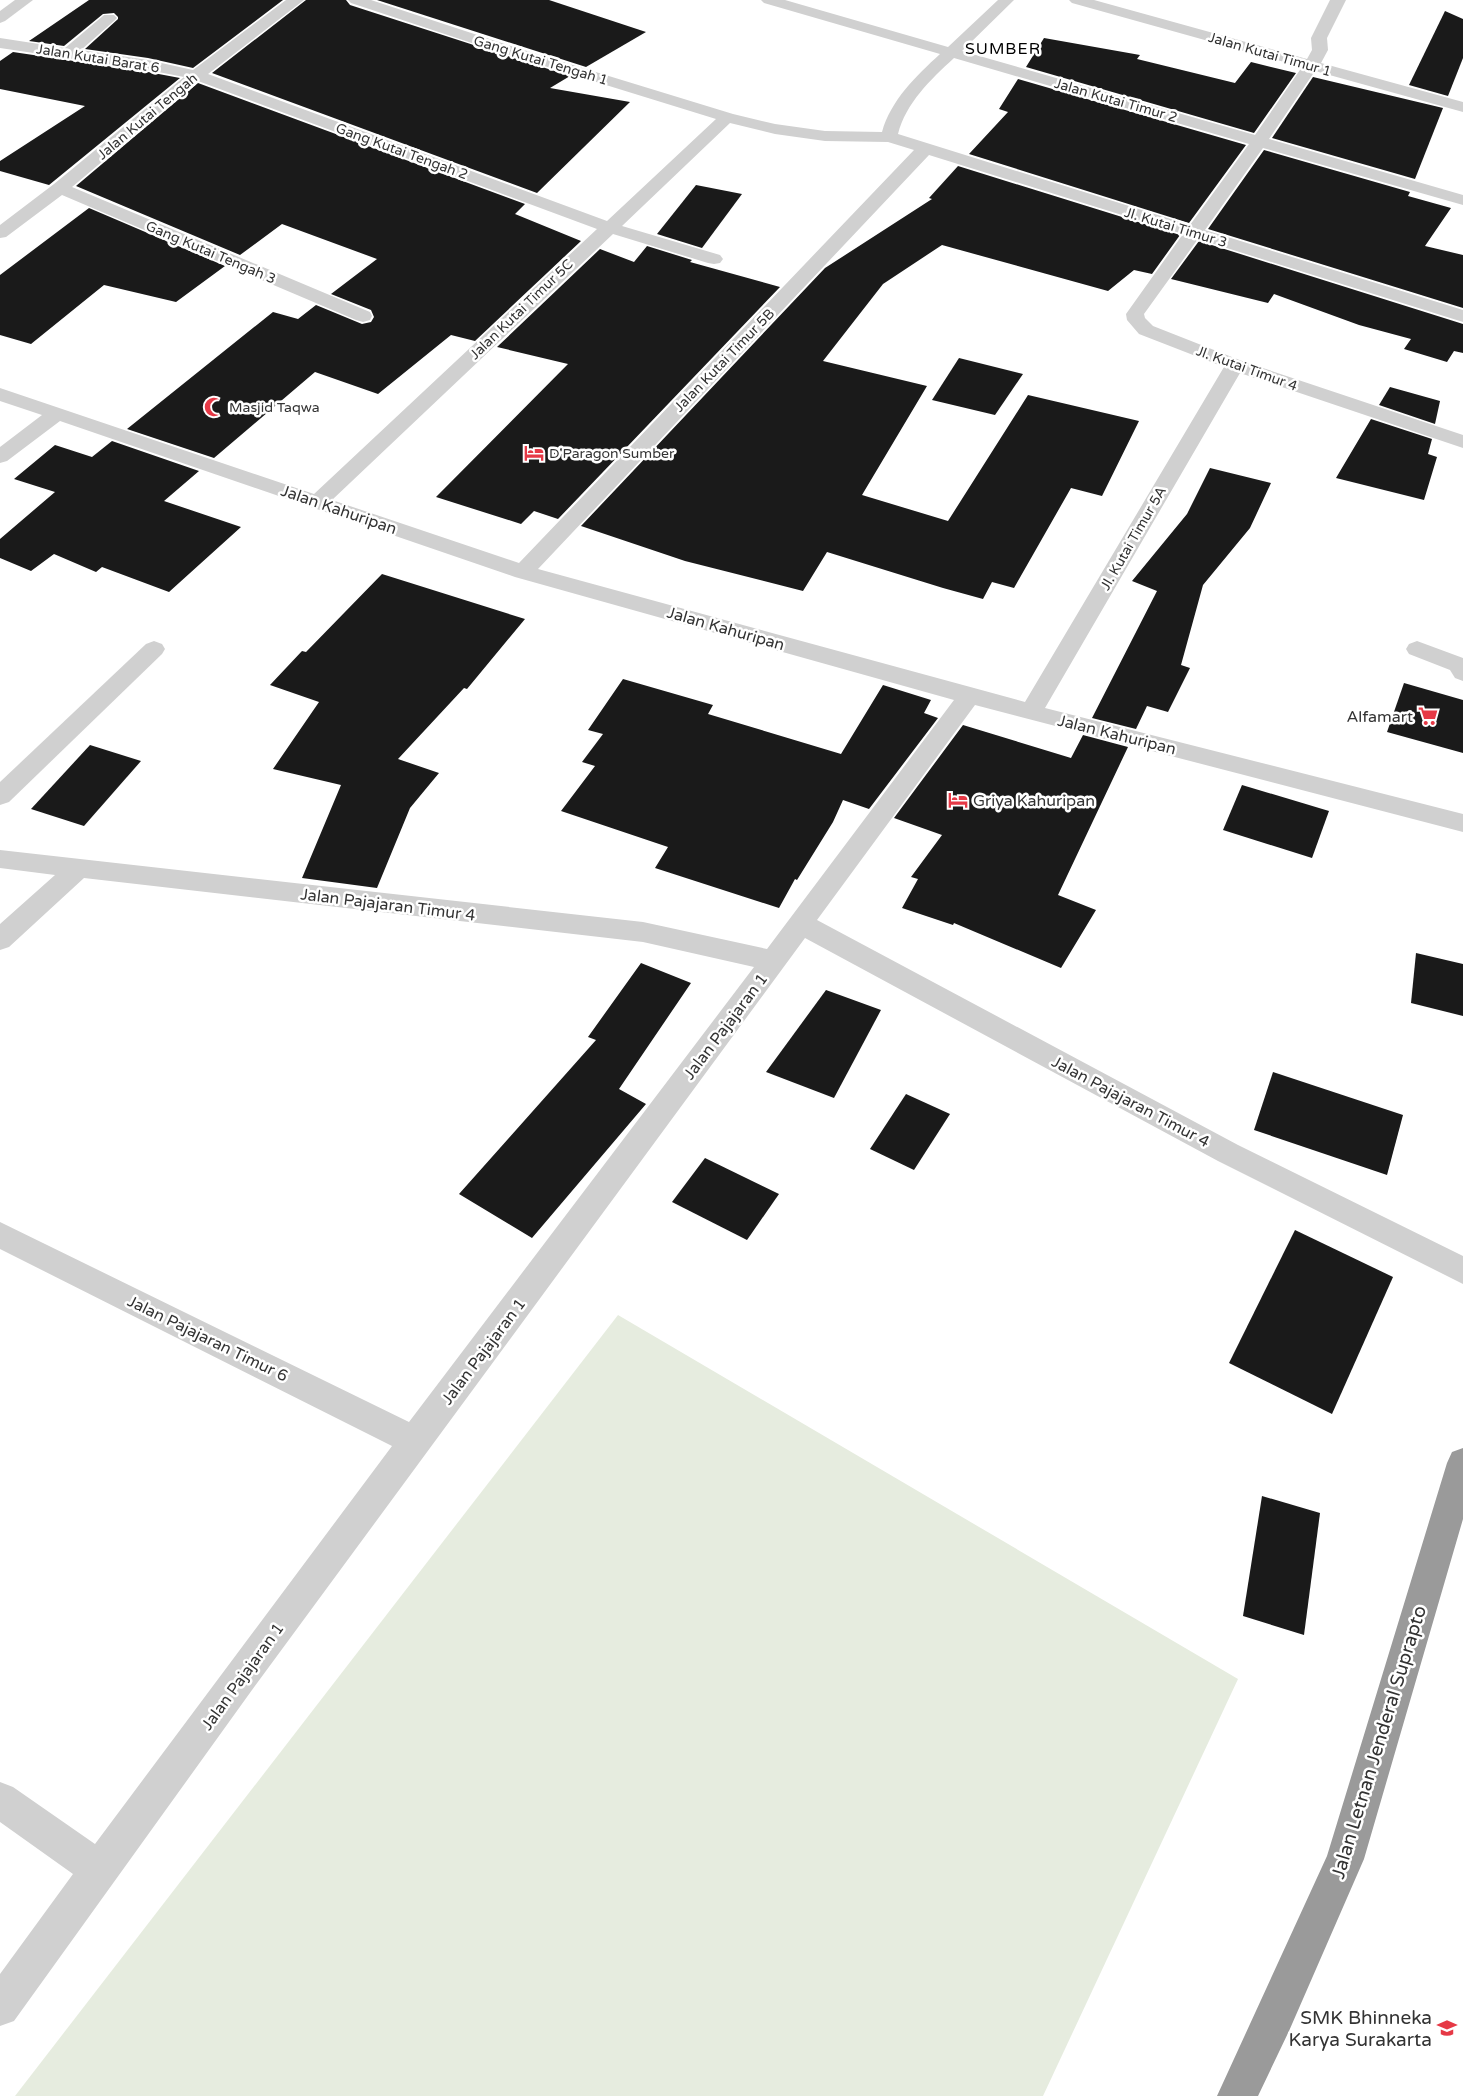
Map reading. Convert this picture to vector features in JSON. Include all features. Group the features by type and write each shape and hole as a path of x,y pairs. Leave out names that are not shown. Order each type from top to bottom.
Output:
{"highway":[{"name":"Jalan Letnan Jenderal Suprapto","path":"1237,2096 1275,2017 1345,1859 1463,1463"}],"street":[{"path":"0,18 25,0"},
{"name":"Jalan Kutai Tengah","path":"0,233 60,188 196,75 296,0"},
{"name":"Gang Kutai Tengah 1","path":"356,0 508,50 726,117 776,129 825,136 889,137"},
{"name":"Jalan Kutai Timur 2","path":"769,0 1463,200"},
{"path":"889,137 892,120 905,99 950,53 991,17 1006,0"},
{"name":"Jalan Kutai Timur 1","path":"1077,0 1463,107"},
{"name":"Jl. Kutai Timur 4","path":"1338,0 1311,66 1135,314 1136,320 1146,330 1235,365 1463,442"},
{"path":"69,53 109,18"},
{"name":"Jalan Kutai Barat 6","path":"0,43 148,65 196,75"},
{"name":"Gang Kutai Tengah 2","path":"196,75 607,227 714,259"},
{"name":"Jalan Kutai Timur 5C","path":"318,502 607,227 726,117"},
{"name":"Jl. Kutai Timur 3","path":"889,137 1463,316"},
{"name":"Jalan Kutai Timur 5B","path":"523,572 925,148"},
{"name":"Gang Kutai Tengah 3","path":"60,188 363,316"},
{"name":"Jl. Kutai Timur 5A","path":"1031,712 1235,365"},
{"name":"Jalan Kahuripan","path":"0,394 523,572 969,696 1463,823"},
{"path":"0,457 56,414"},
{"path":"0,796 154,649"},
{"path":"1417,649 1460,665 1463,673"},
{"name":"Jalan Pajajaran 1","path":"0,2008 98,1869 802,924 969,696"},
{"name":"Jalan Pajajaran Timur 4","path":"0,859 643,932 774,961"},
{"path":"0,940 78,868"},
{"name":"Jalan Pajajaran Timur 4","path":"802,924 1228,1153 1463,1271"},
{"name":"Jalan Pajajaran Timur 6","path":"0,1235 415,1441"},
{"path":"0,1800 98,1869"}],"shaded area":[{"path":"618,1315 1238,1679 1043,2096 15,2096"}],"building":[{"path":"89,0 283,0 193,68 148,58 85,49 118,19 114,13 103,14 64,46 29,41"},
{"path":"306,0 346,0 350,5 570,76 550,88 630,102 537,193 212,73"},
{"path":"377,0 549,0 646,32 586,67"},
{"path":"1445,11 1463,19 1463,58 1448,96 1409,85"},
{"path":"1044,38 1140,55 1137,59 1235,83 1251,62 1296,73 1254,133 1026,67"},
{"path":"13,52 180,78 49,185 0,171 0,161 85,106 0,89 0,61"},
{"path":"1313,77 1443,108 1415,179 1272,138"},
{"path":"1018,79 1246,145 1189,223 969,154 1008,112 999,109"},
{"path":"198,83 525,204 515,214 581,241 475,341 451,335 378,394 315,372 214,458 127,429 273,312 298,319 316,305 362,324 371,322 374,317 371,310 331,294 377,259 282,224 240,255 76,186"},
{"path":"1264,150 1410,192 1408,196 1451,208 1425,246 1463,255 1463,308 1208,229"},
{"path":"958,166 1180,235 1152,274 1134,270 1108,291 942,245 883,284 823,361 927,386 862,495 948,521 1028,395 1139,421 1102,496 1071,488 1014,588 992,582 983,599 827,552 803,591 685,561 581,526 825,268 932,199 929,198"},
{"path":"696,185 742,194 702,248 657,234"},
{"path":"89,208 225,266 176,302 104,285 31,344 0,335 0,275"},
{"path":"1199,241 1463,324 1463,353 1454,351 1447,362 1404,349 1411,339 1359,325 1274,294 1268,303 1171,279"},
{"path":"647,246 692,260 690,262 780,287 558,519 534,511 521,524 436,497 568,364 497,347 600,249 634,262"},
{"path":"959,358 1023,374 995,415 932,400"},
{"path":"1390,387 1440,401 1435,424 1379,405"},
{"path":"1371,419 1432,439 1428,454 1437,457 1424,500 1336,478"},
{"path":"112,441 199,471 164,501 241,527 169,592 102,567 96,572 54,554 31,571 0,558 0,539 55,492 14,479 55,445 92,457"},
{"path":"1210,468 1271,483 1250,528 1203,585 1181,665 1190,668 1168,712 1147,706 1136,729 1092,718 1157,591 1132,581 1187,514"},
{"path":"382,574 525,619 467,689 464,688 398,759 439,773 410,808 377,888 302,878 341,785 273,769 319,702 270,685 302,651 306,652"},
{"path":"623,679 713,705 708,714 841,754 883,685 931,700 924,713 938,718 869,809 843,800 833,822 797,880 795,879 779,908 655,868 668,847 561,811 595,766 582,762 603,734 588,730"},
{"name":"Alfamart","path":"1404,683 1463,700 1463,753 1387,732"},
{"path":"963,725 1071,758 1083,735 1128,747 1058,895 1096,910 1061,968 954,923 953,925 902,908 918,879 911,877 942,835 894,818"},
{"path":"90,745 141,761 84,826 31,809"},
{"path":"1242,785 1329,811 1312,858 1223,830"},
{"path":"1416,953 1463,964 1463,1016 1411,1003"},
{"path":"641,963 691,983 619,1089 646,1104 532,1238 459,1194 596,1040 588,1037"},
{"path":"826,990 881,1010 834,1098 766,1072"},
{"path":"1273,1072 1403,1115 1387,1175 1254,1130"},
{"path":"906,1094 950,1114 914,1170 870,1149"},
{"path":"705,1158 779,1194 747,1240 672,1202"},
{"path":"1295,1230 1393,1277 1332,1414 1229,1363"},
{"path":"1262,1496 1320,1513 1304,1635 1243,1616"}],"place":[{"name":"Masjid Taqwa","path":"214,407"},
{"name":"D'Paragon Sumber","path":"534,453"},
{"name":"Alfamart","path":"1428,716"},
{"name":"Griya Kahuripan","path":"958,800"},
{"name":"SMK Bhinneka Karya Surakarta","path":"1447,2028"}],"district":[{"name":"SUMBER","path":"1003,48"}]}
